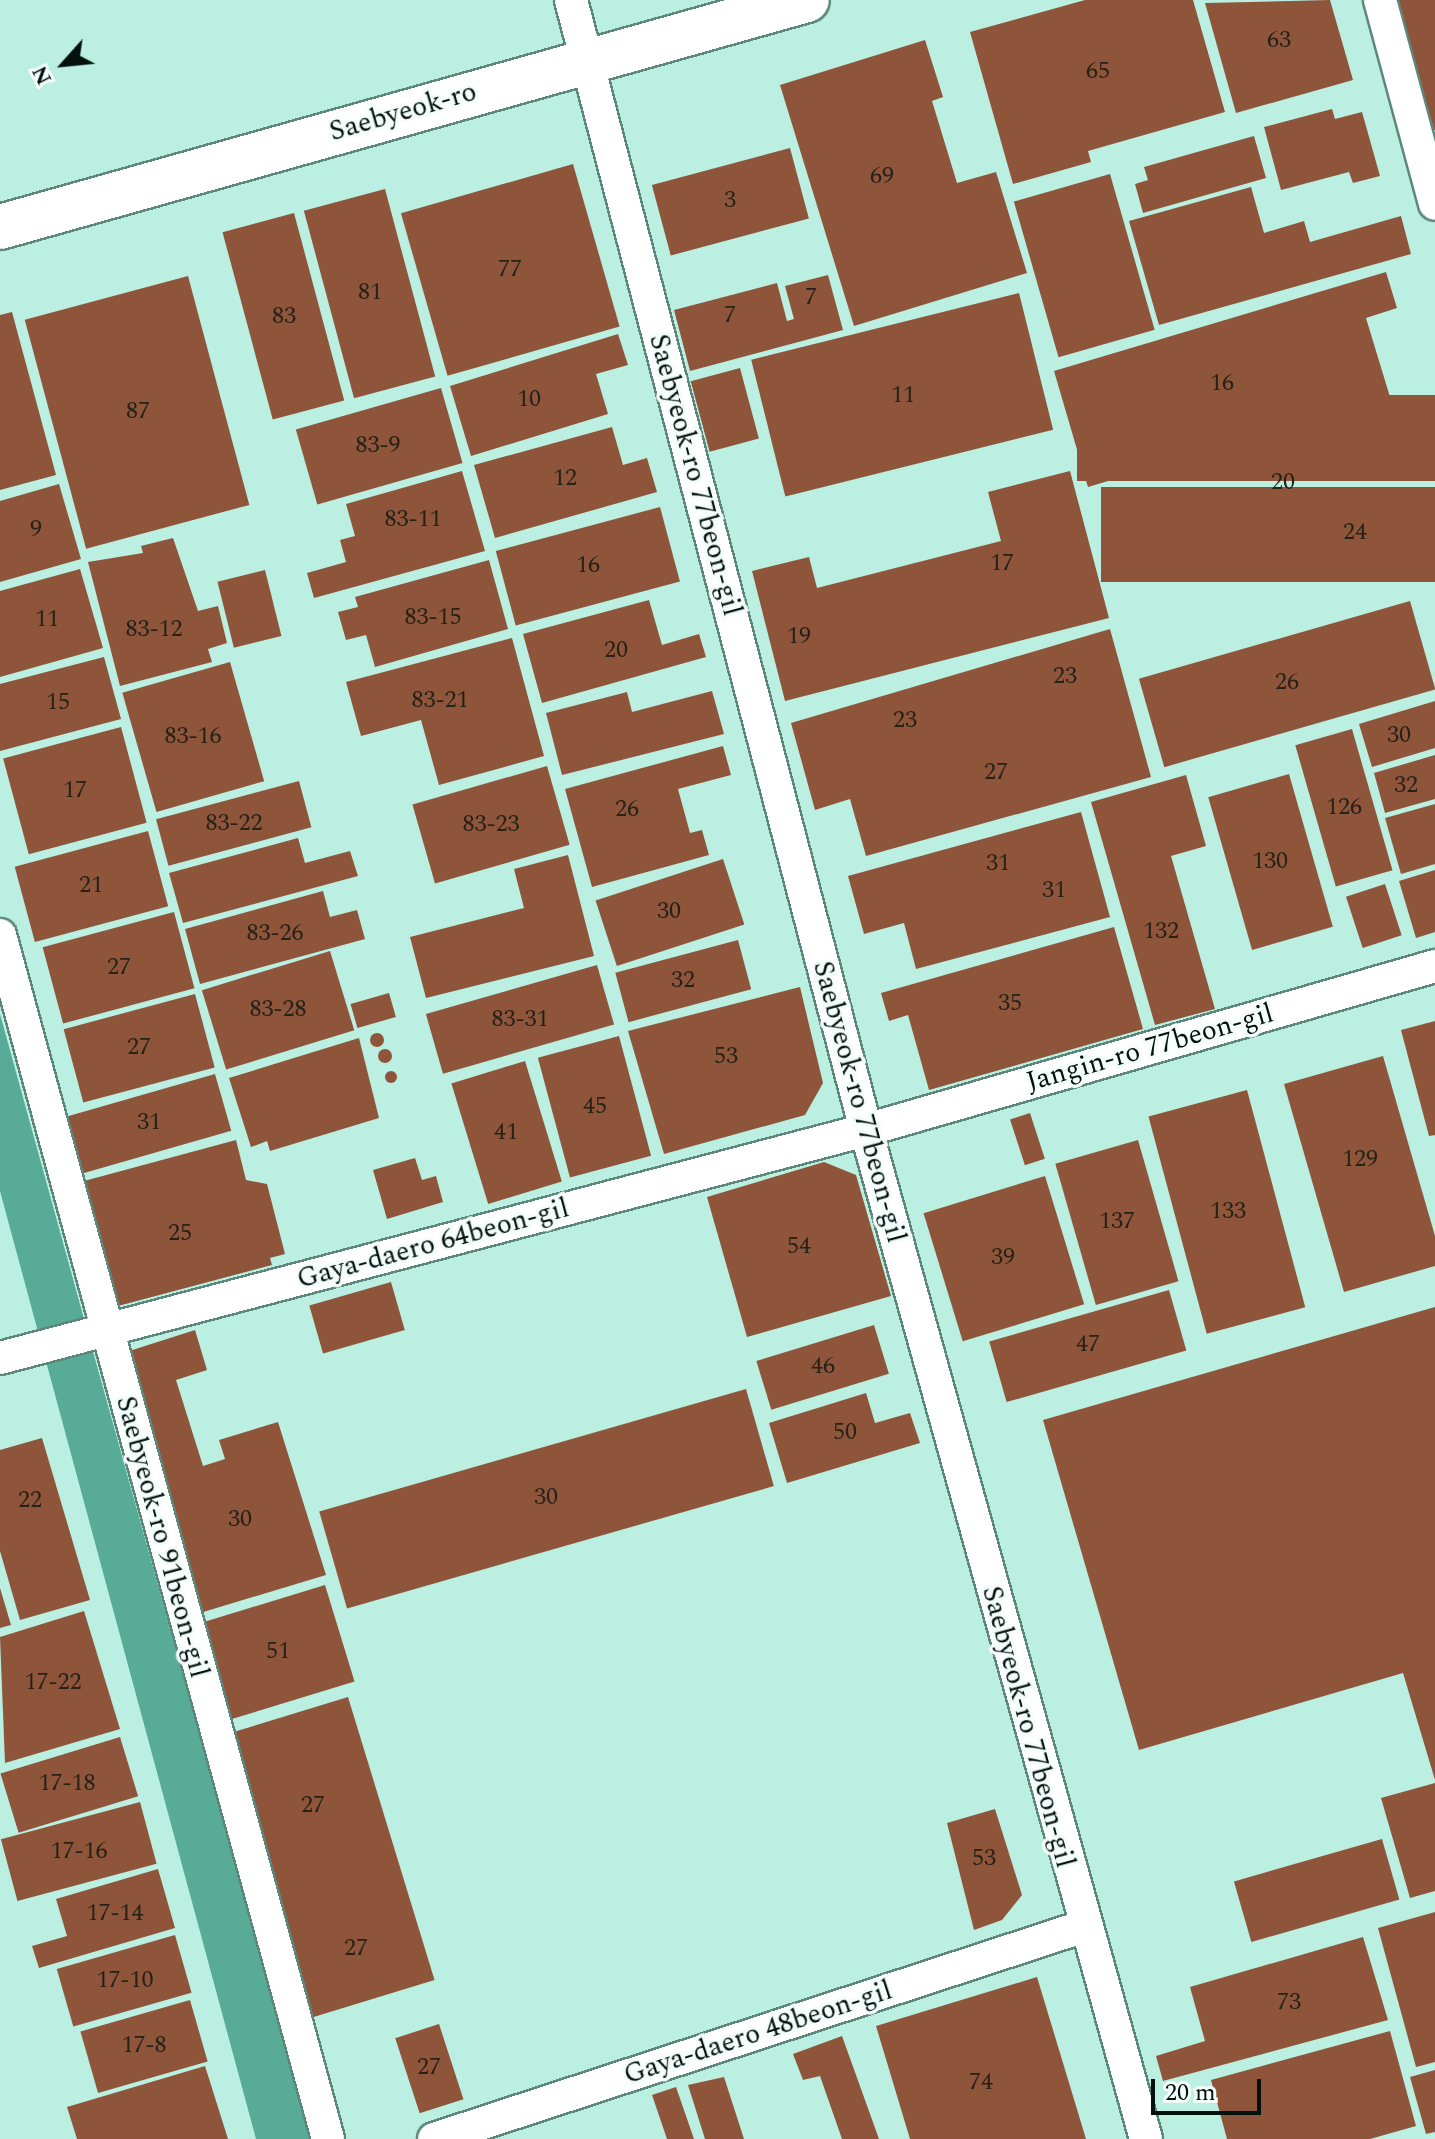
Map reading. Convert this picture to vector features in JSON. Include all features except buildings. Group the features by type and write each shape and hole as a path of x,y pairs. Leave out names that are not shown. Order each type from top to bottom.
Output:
{"main road":[{"name":"Saebyeok-ro","path":"0,227 807,0"}],"street":[{"name":"Saebyeok-ro 77beon-gil","path":"571,0 866,1130 1082,1927 1146,2139"},
{"path":"1380,0 1435,204"},
{"name":"Saebyeok-ro 91beon-gil","path":"0,935 101,1331 328,2139"},
{"name":"Jangin-ro 77beon-gil","path":"866,1130 1435,966"},
{"name":"Gaya-daero 64beon-gil","path":"14,1354 866,1130"},
{"name":"Gaya-daero 48beon-gil","path":"434,2139 1082,1927"}],"shaded area":[{"path":"0,0 1435,0 1435,2139 0,2139"},
{"path":"0,1014 312,2139 256,2139 0,1191"}]}
